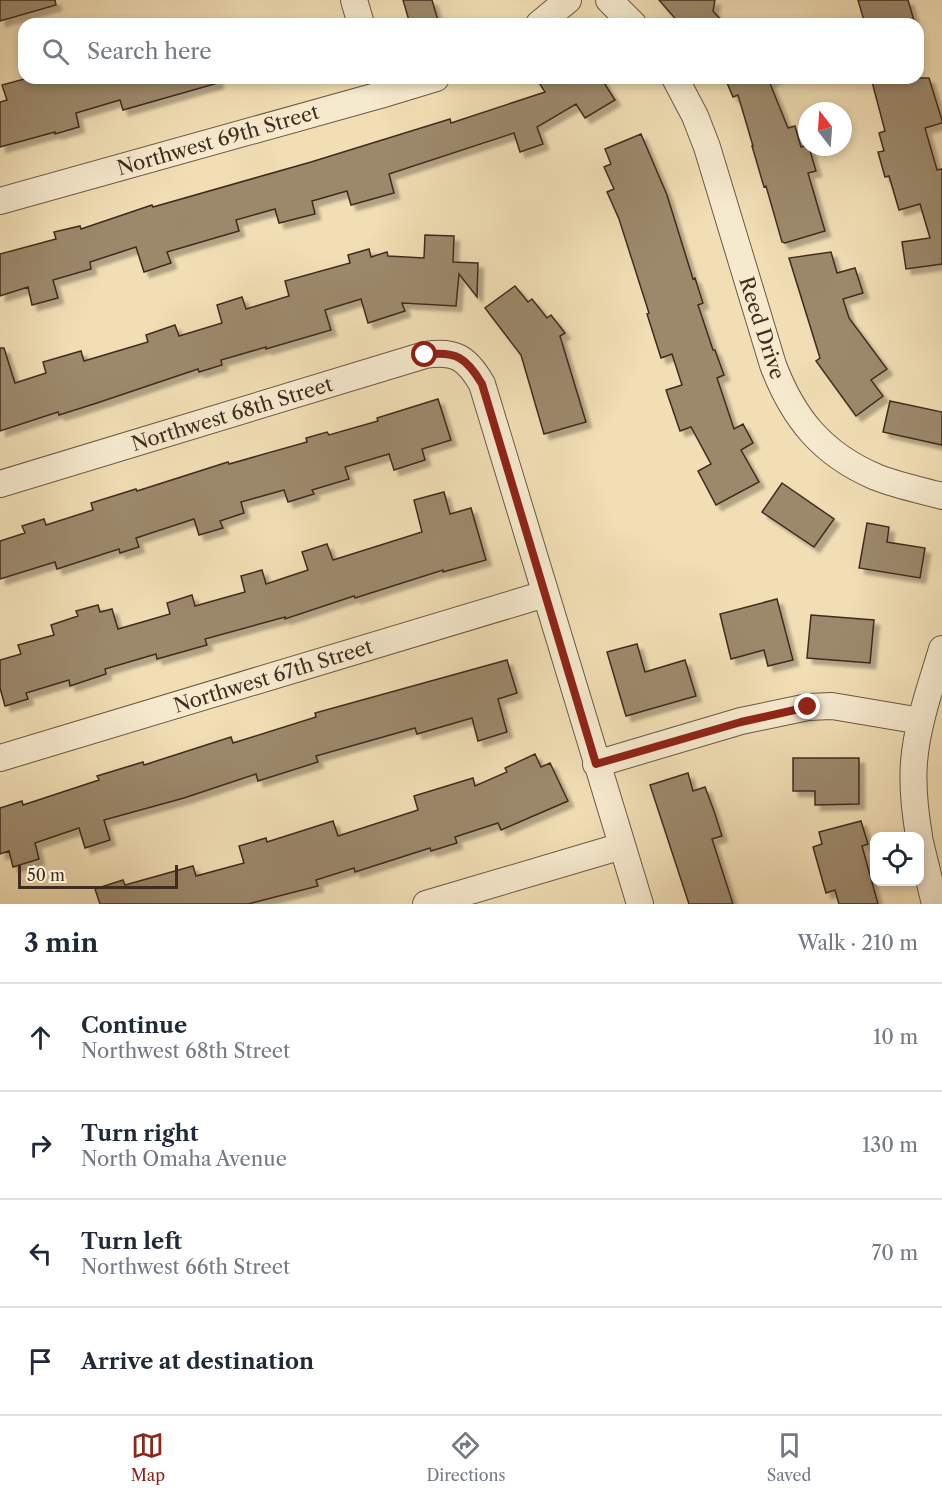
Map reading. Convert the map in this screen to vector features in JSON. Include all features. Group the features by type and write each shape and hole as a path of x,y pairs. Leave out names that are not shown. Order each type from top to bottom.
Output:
{"street":[{"path":"354,0 359,18"},
{"path":"546,18 568,0"},
{"path":"609,0 627,18"},
{"name":"Northwest 69th Street","path":"0,201 378,87 397,84"},
{"name":"Reed Drive","path":"678,84 695,116 707,147 772,365 801,420 823,445 850,465 877,477 942,496"},
{"name":"Northwest 68th Street","path":"0,484 437,353 464,359 482,384 546,594"},
{"path":"546,594 640,904"},
{"name":"Northwest 67th Street","path":"0,758 546,594"},
{"path":"918,832 914,806 914,761 921,721 942,649"},
{"path":"596,764 741,722 808,707 832,706 921,721"},
{"path":"426,904 622,846"},
{"path":"924,859 935,904"}],"building":[{"path":"0,0 55,0 56,5 0,21"},
{"path":"403,0 432,0 437,18 408,18"},
{"path":"659,0 715,0 713,11 719,18 675,18"},
{"path":"858,0 908,0 913,18 863,18"},
{"path":"924,78 929,78 942,120 942,123 925,128 937,170 942,169 942,264 906,269 902,242 930,238 920,204 899,210 889,176 885,177 878,152 884,151 879,133 885,131 873,84 924,84"},
{"path":"18,81 18,84 214,84 123,110 120,100 76,113 79,127 0,147 0,102 7,100 2,85"},
{"path":"540,84 605,84 615,100 585,118 576,104 537,127 543,144 520,152 514,133 389,174 394,193 351,205 347,191 312,201 315,214 279,223 275,209 236,220 239,231 167,252 171,263 144,272 136,247 90,262 91,269 53,280 58,298 32,305 28,287 0,296 0,254 56,239 54,232 80,226 81,229 152,205 153,207 311,162 450,119 451,123 545,92"},
{"path":"728,84 770,84 788,128 795,126 798,136 798,156 812,156 816,171 808,173 825,231 782,242 738,95 733,97"},
{"path":"641,134 667,195 693,279 695,278 703,303 698,305 724,375 717,378 734,429 743,424 753,443 741,450 759,482 716,505 698,471 711,464 691,427 680,431 666,390 682,385 672,354 661,358 619,219 607,192 614,189 604,167 611,164 605,149"},
{"path":"425,235 454,236 453,262 478,263 477,297 459,274 456,306 402,303 405,311 368,323 361,299 325,310 331,330 221,360 222,365 199,372 198,369 59,415 58,412 0,431 0,348 4,348 15,383 46,373 43,362 81,351 84,361 148,342 146,335 175,325 179,336 222,323 217,305 242,297 246,309 289,296 285,281 350,263 348,255 369,249 371,257 387,252 388,256 424,258"},
{"path":"831,252 837,273 855,268 863,293 843,299 849,318 887,369 871,380 883,396 856,416 816,361 820,358 789,258"},
{"path":"515,286 528,302 532,299 547,318 551,315 565,333 560,336 586,422 544,434 521,355 485,308"},
{"path":"438,399 451,440 422,449 425,460 394,470 389,454 345,467 349,479 312,490 314,494 288,502 284,490 241,502 244,513 220,521 223,528 199,535 194,519 136,538 139,547 120,553 119,549 57,569 55,562 0,579 0,541 25,533 22,526 44,519 46,525 93,510 91,503 228,462 229,464 307,442 306,438 327,432 329,435 378,421 377,418"},
{"path":"890,401 942,412 942,445 883,432"},
{"path":"782,483 834,519 814,547 762,512"},
{"path":"444,492 450,514 471,508 486,560 443,572 443,570 355,598 354,596 285,619 285,617 205,639 207,645 157,659 156,654 105,669 106,674 70,686 69,680 26,693 28,699 5,706 0,688 0,660 21,654 18,645 54,635 51,625 78,616 76,611 98,605 100,612 112,609 118,629 170,614 167,603 192,595 195,606 245,592 241,576 262,570 266,584 308,570 302,552 327,544 333,560 422,532 414,500"},
{"path":"867,523 889,527 887,542 925,548 920,578 859,568"},
{"path":"777,599 793,660 768,666 764,650 731,659 720,614"},
{"path":"811,615 874,620 870,663 807,658"},
{"path":"637,644 645,672 685,660 696,696 626,716 607,652"},
{"path":"507,660 517,693 498,699 507,732 478,741 472,718 417,734 415,728 316,756 318,762 258,781 256,774 184,798 104,820 110,840 85,848 79,828 35,843 39,859 13,867 9,851 0,854 0,808 22,801 23,805 99,780 97,776 143,762 144,765 231,737 233,743 316,717 315,713"},
{"path":"535,754 541,767 550,763 568,801 501,830 498,823 455,837 457,843 431,851 430,848 355,872 354,868 316,880 318,886 248,904 100,904 95,889 123,880 125,885 193,866 196,876 244,863 239,846 266,838 267,842 333,821 338,836 418,810 414,796 473,778 475,786 507,772 505,768"},
{"path":"793,758 859,758 859,804 815,805 815,791 793,791"},
{"path":"688,773 693,791 705,787 714,811 722,836 712,839 733,904 689,904 650,785"},
{"path":"861,821 868,844 862,846 870,875 870,886 873,886 878,904 839,904 835,890 826,893 813,847 822,844 819,832"}],"route":[{"path":"425,355 437,353 464,359 482,384 596,764 741,722 808,707"}]}
